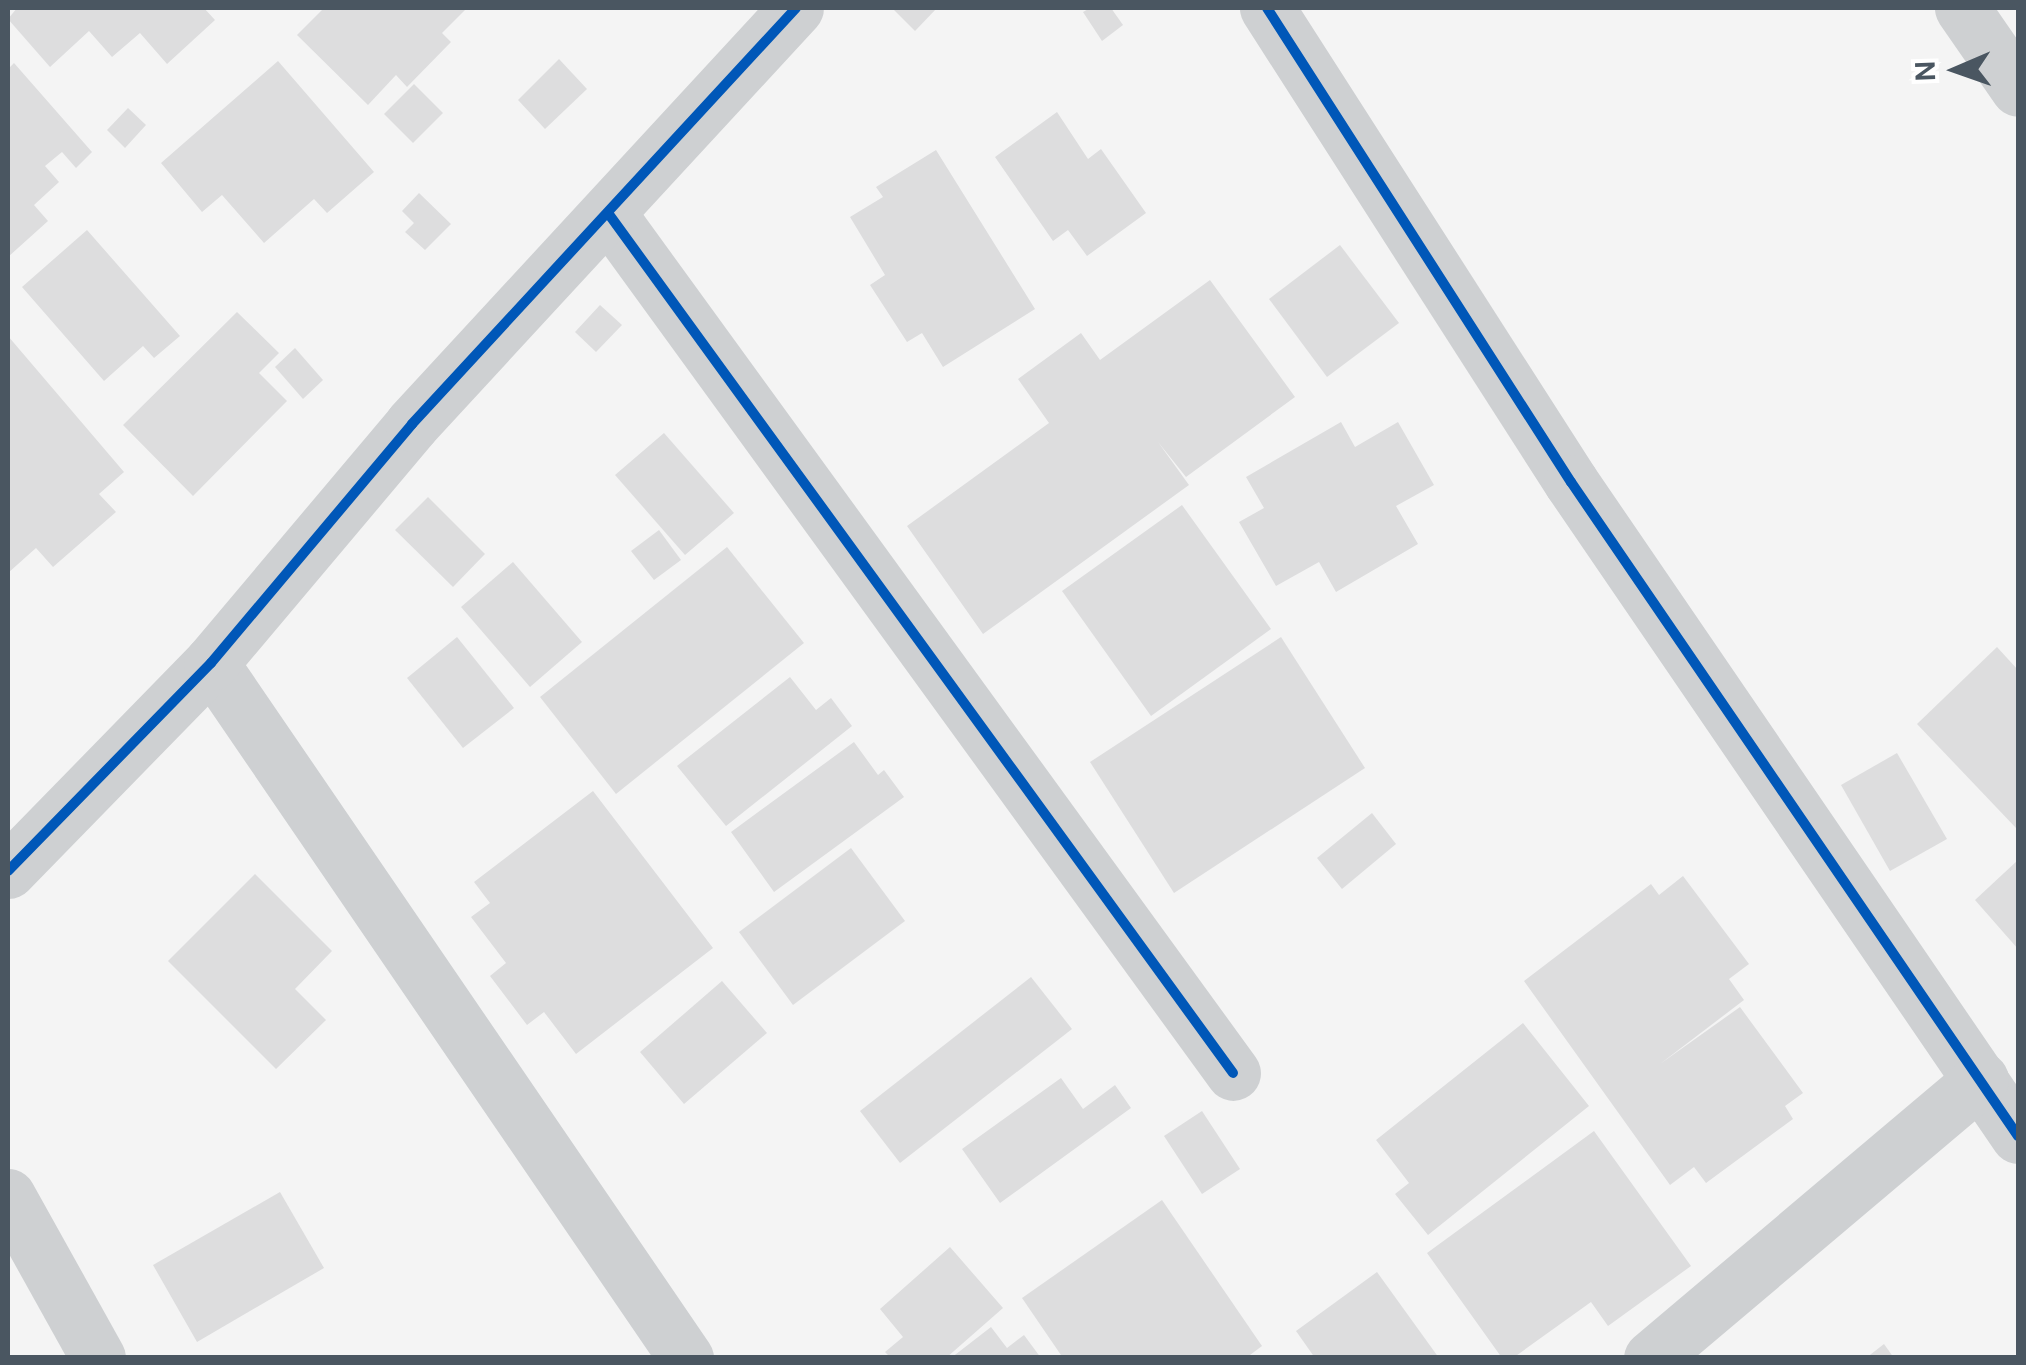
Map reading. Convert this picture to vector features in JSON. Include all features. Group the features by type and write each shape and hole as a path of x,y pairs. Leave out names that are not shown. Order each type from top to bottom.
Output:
{"street":[{"path":"8,871 211,663 412,424 796,8"},
{"path":"1267,8 1570,482 2018,1136"},
{"path":"1962,8 2018,89"},
{"path":"608,213 1234,1072"},
{"path":"211,663 686,1358"},
{"path":"1652,1358 1981,1079"},
{"path":"8,1196 98,1358"}],"building":[{"path":"17,8 204,8 215,20 167,64 140,33 112,57 89,31 50,67 8,19"},
{"path":"324,8 467,8 442,33 451,42 407,87 396,75 368,105 297,35"},
{"path":"892,8 937,8 915,31"},
{"path":"1111,8 1123,25 1102,41 1083,12"},
{"path":"559,59 587,89 545,129 518,100"},
{"path":"278,61 374,172 327,213 314,199 264,243 222,195 202,212 161,163"},
{"path":"14,63 92,152 76,168 62,152 45,166 59,182 34,205 48,221 8,257 8,69"},
{"path":"414,84 443,113 413,143 384,114"},
{"path":"128,108 146,125 125,148 107,130"},
{"path":"1057,112 1088,159 1101,149 1146,213 1087,256 1068,230 1053,241 995,157"},
{"path":"936,150 1035,309 943,367 922,333 907,342 870,285 885,275 850,217 883,197 876,187"},
{"path":"419,193 451,224 425,250 405,232 414,223 402,211"},
{"path":"87,230 180,336 154,358 143,346 104,381 22,287"},
{"path":"1340,245 1399,323 1327,377 1269,299"},
{"path":"1210,280 1295,397 1186,477 1158,442 1189,485 983,634 907,526 1049,423 1018,379 1081,333 1100,360"},
{"path":"600,305 622,325 596,352 575,332"},
{"path":"237,312 279,353 259,373 287,401 193,496 123,425"},
{"path":"8,336 124,472 99,494 116,512 53,567 36,548 8,573"},
{"path":"295,348 323,380 303,399 275,367"},
{"path":"1341,422 1355,447 1398,422 1434,485 1396,506 1418,544 1336,592 1319,562 1276,586 1239,522 1264,508 1246,477"},
{"path":"664,433 734,513 685,555 615,475"},
{"path":"428,497 485,554 453,587 395,530"},
{"path":"1182,505 1271,629 1151,716 1062,591"},
{"path":"659,530 681,560 654,580 631,551"},
{"path":"727,547 804,643 616,794 540,697"},
{"path":"513,562 582,642 530,687 461,607"},
{"path":"457,637 514,708 463,748 407,678"},
{"path":"1281,637 1365,768 1174,893 1090,762"},
{"path":"1997,647 2018,670 2016,828 1917,724"},
{"path":"790,677 816,710 831,698 852,726 726,826 677,766"},
{"path":"854,742 878,775 884,770 904,797 774,892 731,832"},
{"path":"1897,753 1947,839 1890,871 1841,785"},
{"path":"593,791 713,948 576,1054 544,1012 527,1025 490,976 506,963 471,917 490,903 474,882"},
{"path":"1372,813 1396,844 1342,889 1317,858"},
{"path":"851,848 905,921 793,1005 739,932"},
{"path":"2018,860 2018,949 1975,900"},
{"path":"255,874 332,951 295,989 326,1020 276,1069 168,961"},
{"path":"1683,876 1749,964 1729,979 1744,1000 1660,1064 1740,1007 1803,1093 1785,1106 1793,1119 1706,1183 1694,1167 1670,1185 1524,981 1651,884 1659,895"},
{"path":"1031,977 1072,1029 900,1163 860,1111"},
{"path":"722,981 767,1033 684,1104 640,1052"},
{"path":"1523,1023 1589,1106 1428,1235 1395,1194 1409,1183 1376,1140"},
{"path":"1061,1078 1083,1109 1115,1085 1131,1108 1000,1203 962,1149"},
{"path":"1202,1111 1240,1169 1202,1194 1164,1136"},
{"path":"1594,1131 1691,1266 1608,1326 1591,1302 1513,1358 1502,1358 1427,1253"},
{"path":"280,1192 324,1268 197,1342 153,1265"},
{"path":"1162,1200 1262,1346 1246,1358 1063,1358 1022,1298"},
{"path":"950,1247 1003,1308 946,1358 891,1358 885,1352 903,1337 880,1309"},
{"path":"1377,1272 1439,1358 1315,1358 1296,1331"},
{"path":"991,1327 1007,1348 1024,1335 1041,1358 951,1358"},
{"path":"1884,1344 1894,1358 1866,1358"}],"cycle path":[{"path":"8,871 211,663 412,424 796,8"},
{"path":"1267,8 1571,482 2018,1136"},
{"path":"608,213 1233,1073"}]}
